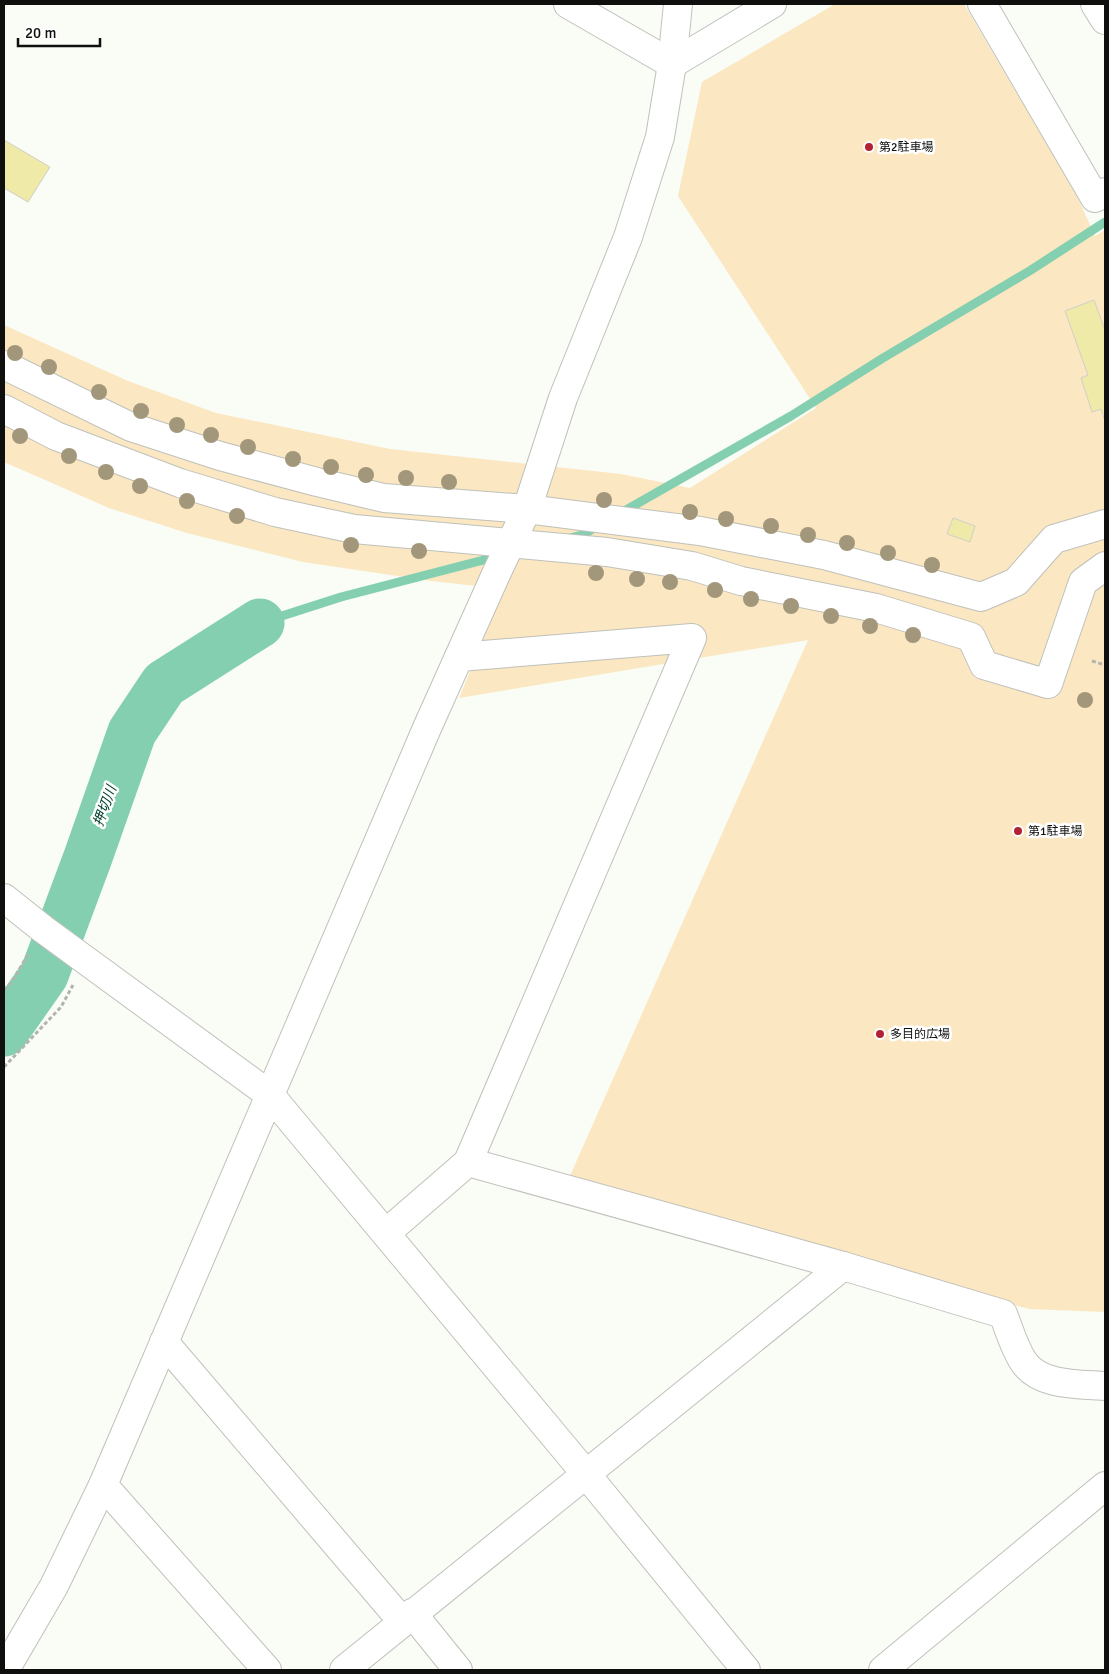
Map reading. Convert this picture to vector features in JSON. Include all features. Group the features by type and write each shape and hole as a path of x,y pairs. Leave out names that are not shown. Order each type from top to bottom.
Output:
{"street":[{"path":"568,4 672,64"},
{"path":"7,1670 54,1586 103,1485 304,1012 459,656 527,509 564,398 631,228 660,137 672,64 678,4"},
{"path":"672,64 772,4"},
{"path":"982,4 1095,198 1105,192"},
{"path":"1095,4 1105,20"},
{"path":"4,366 131,427 220,456 384,498 527,509 700,531 824,555 981,597 1016,582 1054,539 1105,524"},
{"path":"4,409 56,436 180,483 275,512 354,529 608,552 692,566 741,581 876,608 971,637 984,665 1048,684 1083,582 1105,566"},
{"path":"386,1233 468,1162 692,638 459,656"},
{"path":"4,898 43,929 270,1095 586,1474 746,1670"},
{"path":"468,1162 843,1266 1003,1314 1023,1362 1042,1378 1105,1386"},
{"path":"344,1670 843,1266"},
{"path":"164,1342 407,1618 458,1670"},
{"path":"103,1485 267,1670"},
{"path":"883,1670 1105,1486"}],"path":[{"path":"1092,661 1105,665"},
{"path":"4,990 11,983 43,929"},
{"path":"4,1066 61,1007 86,960"}],"shaded area":[{"path":"835,4 964,4 1077,196 1095,236 1105,230 1105,1312 1029,1309 839,1257 569,1178 808,640 459,698 504,589 431,581 303,562 187,533 109,508 4,462 4,325 128,381 216,413 390,449 621,474 690,488 816,408 678,196 702,82"}],"building":[{"path":"4,140 50,167 28,202 4,188"},
{"path":"1094,300 1105,330 1105,421 1101,409 1092,412 1081,378 1088,375 1065,311"},
{"path":"953,518 975,526 970,542 947,534"}],"waterway":[{"path":"619,514 791,416 883,358 1031,270 1105,222"},
{"path":"570,538 582,535 599,525"},
{"path":"260,623 341,597 499,556"},
{"name":"押切川","path":"4,1032 44,975 132,732 164,684 260,623"}],"place":[{"name":"第2駐車場","path":"869,147"},
{"name":"第1駐車場","path":"1018,831"},
{"name":"多目的広場","path":"880,1034"}]}
